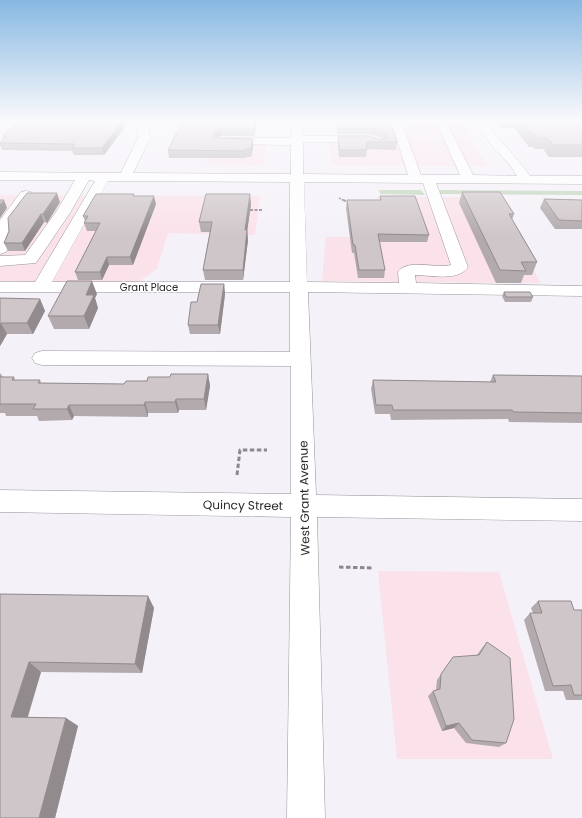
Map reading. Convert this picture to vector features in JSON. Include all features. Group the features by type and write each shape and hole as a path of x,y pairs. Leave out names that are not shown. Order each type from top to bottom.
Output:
{"street":[{"path":"125,177 134,159"},
{"name":"West Grant Avenue","path":"297,159 299,359 304,506 306,818"},
{"path":"408,289 406,272 412,270 452,271 460,267 413,159"},
{"path":"459,159 470,180"},
{"path":"512,159 527,180"},
{"path":"388,166 394,179"},
{"path":"0,176 582,180"},
{"path":"0,260 30,260 63,213 84,177"},
{"path":"41,287 104,177"},
{"path":"0,249 5,234 3,226 27,194"},
{"name":"Grant Place","path":"0,287 298,287 582,291"},
{"path":"42,358 299,359"},
{"name":"Quincy Street","path":"0,501 582,510"}],"path":[{"path":"335,195 345,201 351,202"},
{"path":"250,210 262,210"},
{"path":"237,475 240,450 267,450"},
{"path":"339,567 373,568"}],"shaded area":[{"path":"207,159 264,159 263,165 206,164"},
{"path":"331,159 484,159 488,166 332,165"},
{"path":"0,195 260,196 255,235 168,233 157,269 137,283 0,281"},
{"path":"376,197 494,197 541,283 322,281 326,237 387,237"},
{"path":"378,571 499,572 553,759 397,759"}],"green space":[{"path":"379,190 421,190 425,195 380,194"},
{"path":"440,190 582,191 582,195 440,194"}],"building":[{"path":"462,192 500,192 514,214 509,214 537,262 521,262 526,271 500,270"},
{"path":"27,193 57,193 22,243 4,243 9,231 8,218"},
{"path":"96,194 134,194 133,196 154,196 130,257 107,257 100,272 75,272 100,223 84,223 88,216 83,216"},
{"path":"206,194 250,194 245,230 247,230 243,270 203,270 212,222 199,222"},
{"path":"380,196 415,196 429,235 378,234 385,270 359,270 355,245 353,245 347,200 381,200"},
{"path":"544,199 582,200 582,221 559,220"},
{"path":"67,281 92,281 86,295 94,295 84,316 48,316"},
{"path":"201,284 224,284 218,325 188,325 191,302 197,302"},
{"path":"504,292 530,292 533,297 506,297"},
{"path":"0,298 40,299 27,323 1,323 0,325"},
{"path":"171,374 208,374 204,399 176,399 175,402 145,402 144,405 69,405 67,409 33,409 36,404 0,404 0,377 14,377 12,380 40,380 38,383 124,384 126,381 147,381 148,377 170,377"},
{"path":"493,375 582,376 582,413 514,412 512,410 393,410 392,405 376,405 373,380 496,382"},
{"path":"0,594 148,596 135,664 29,662 11,717 66,718 39,818 0,818"},
{"path":"538,601 571,601 574,610 582,610 582,695 574,695 571,685 553,686 530,613 542,613"},
{"path":"487,642 510,658 514,719 506,743 472,740 459,723 446,726 433,691 440,689 441,674 453,657 479,655"}]}
